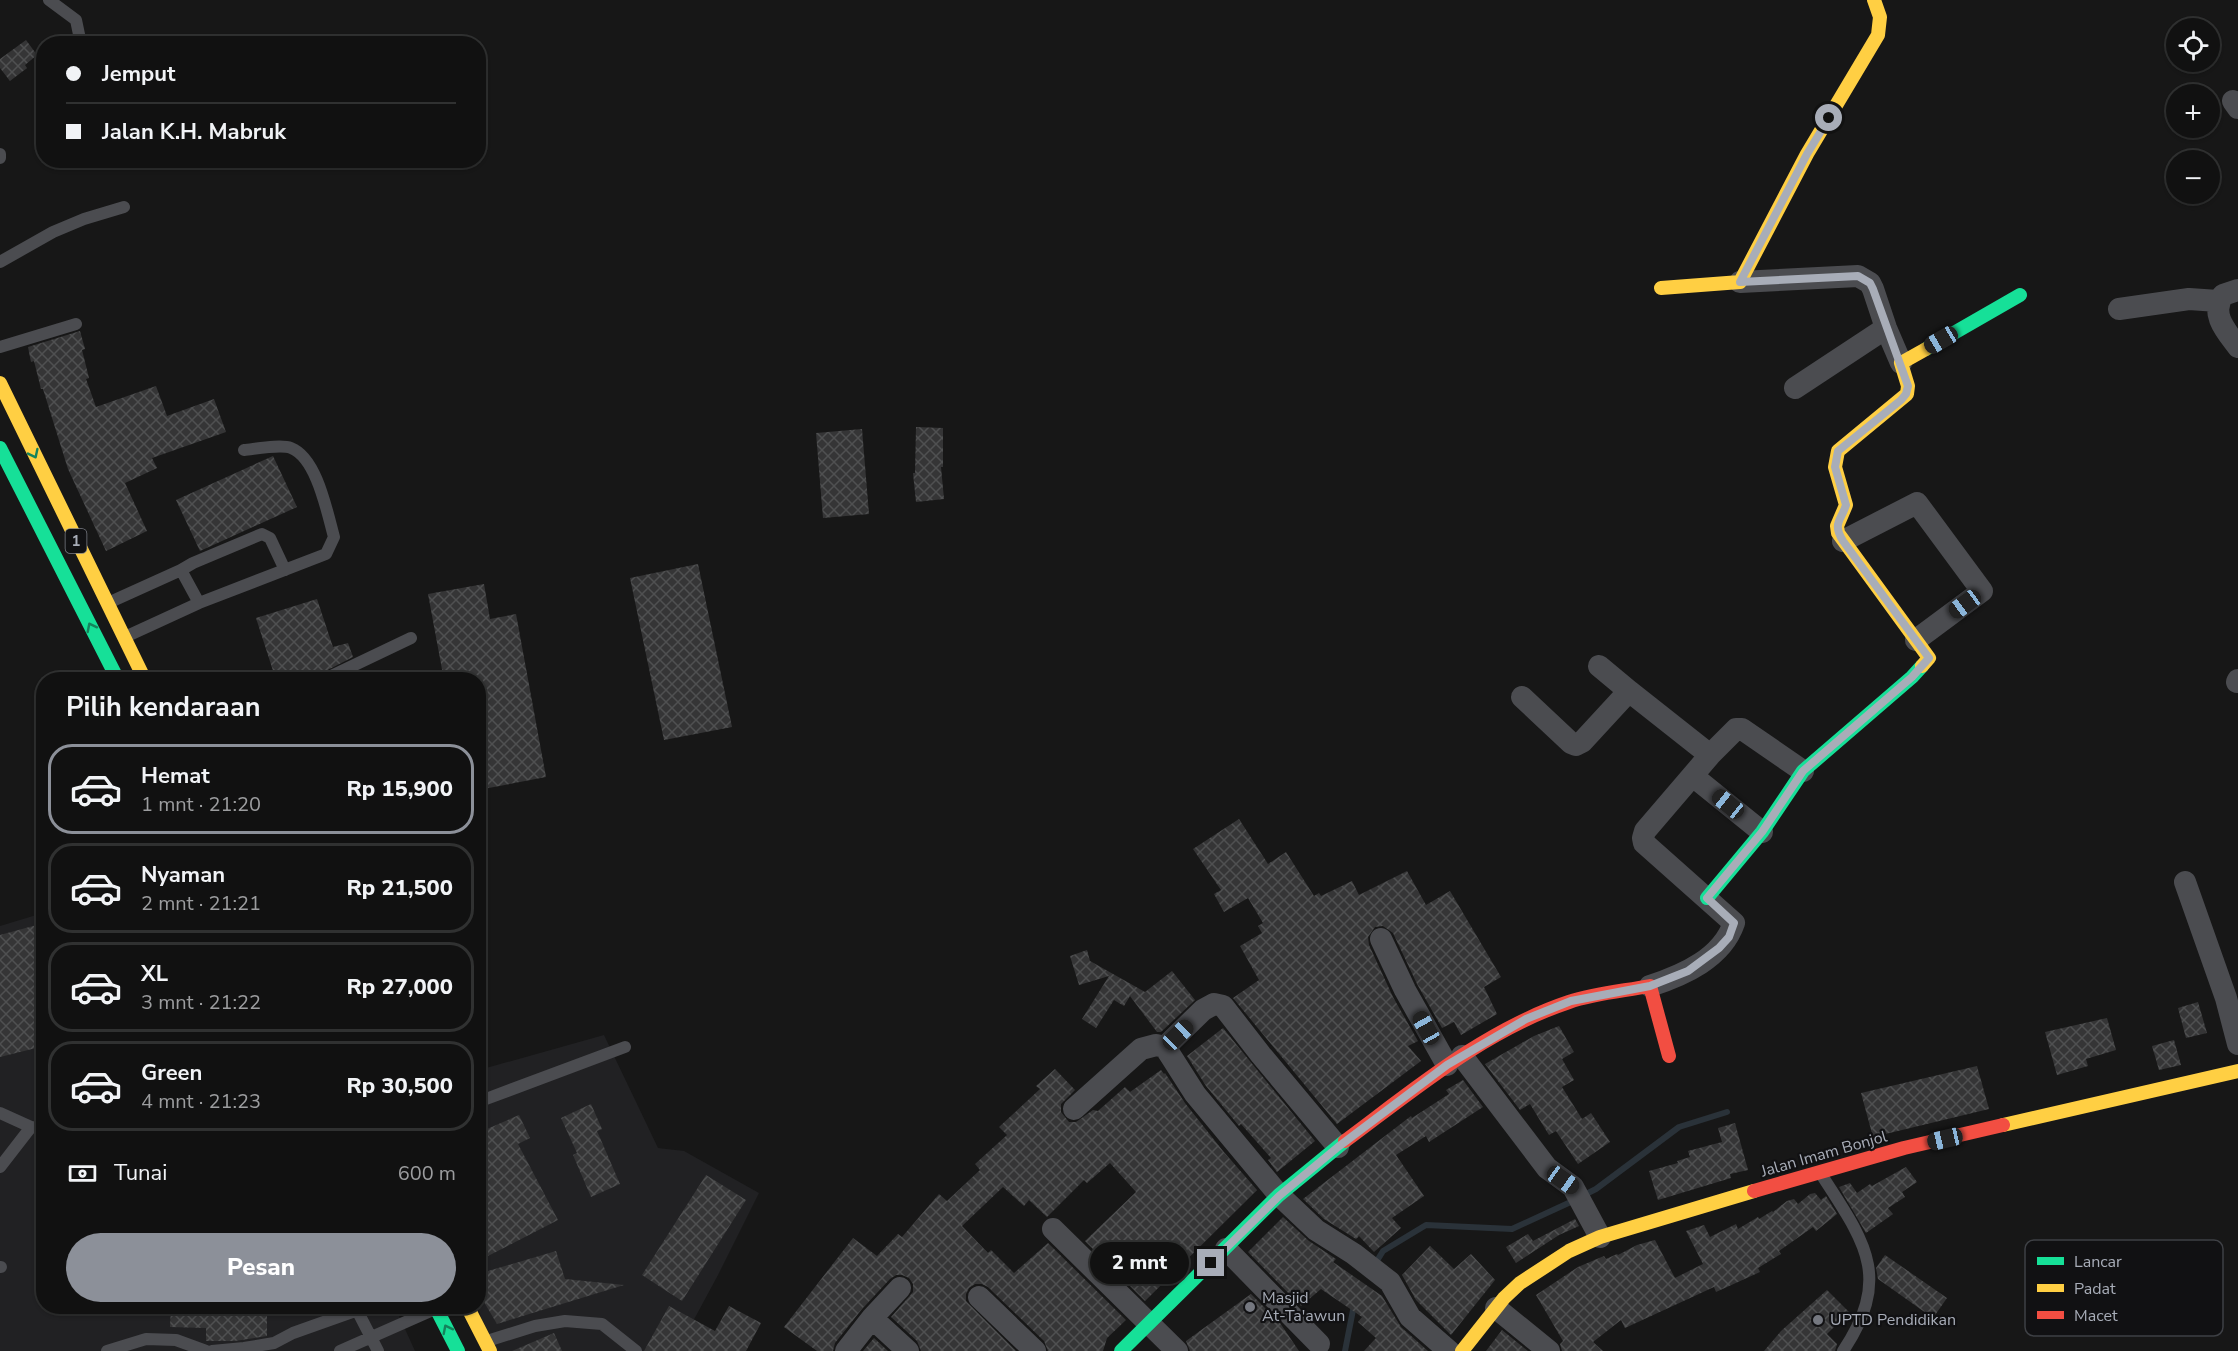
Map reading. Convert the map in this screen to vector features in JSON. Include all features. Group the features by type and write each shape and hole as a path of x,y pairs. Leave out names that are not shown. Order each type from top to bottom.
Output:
{"main road":[{"path":"1661,288 1740,282 1807,154 1878,36 1882,22 1881,12 1874,0"},
{"path":"1707,898 1762,832 1803,771 1922,668 1929,658 1838,533 1837,526 1846,505 1835,467 1838,451 1906,394 1908,386 1901,363 2020,295"},
{"name":"1","path":"0,383 4,403 141,672"},
{"name":"1","path":"0,448 113,672"},
{"path":"1121,1351 1279,1196 1338,1147 1454,1060 1526,1019 1571,1001 1650,986 1668,1056"},
{"name":"Jalan Imam Bonjol","path":"1462,1351 1520,1282 1569,1251 1600,1237 1904,1148 2238,1071"},
{"path":"439,1314 458,1351"},
{"path":"471,1314 487,1346"}],"street":[{"path":"1740,282 1858,276 1870,283 1873,289 1901,363"},
{"path":"2238,290 2223,295 2218,301 2217,309 2219,318 2238,347"},
{"path":"2119,309 2189,299 2218,301"},
{"path":"1795,388 1886,328"},
{"path":"1843,541 1917,503 1982,591 1916,640"},
{"path":"1599,666 1710,755"},
{"path":"1522,698 1576,745 1582,742 1629,690"},
{"path":"1650,986 1688,971 1705,960 1729,937 1734,923 1644,843 1645,831 1694,777 1710,755 1739,728 1803,771"},
{"path":"1694,777 1762,832"},
{"path":"2185,882 2232,991 2238,1044"},
{"path":"1381,939 1405,990 1454,1060 1546,1168 1578,1194 1600,1237"},
{"path":"1165,1047 1203,1010 1214,1004 1223,1006 1338,1147"},
{"path":"1074,1109 1141,1049 1156,1045 1165,1047 1195,1094 1279,1196 1316,1230 1354,1254 1389,1282 1410,1317 1449,1351"},
{"path":"1053,1229 1177,1351"},
{"path":"1226,1249 1319,1344"},
{"path":"846,1351 900,1288"},
{"path":"979,1297 1035,1351"},
{"path":"1496,1308 1549,1351"},
{"path":"872,1318 908,1351"}],"lane":[{"path":"49,0 76,20 79,36"},
{"path":"0,262 53,232 84,219 124,207"},
{"path":"0,347 76,324"},
{"path":"124,637 199,603 326,554 334,537 321,491 304,456 289,447 244,450"},
{"path":"107,604 193,563 262,534 270,538 285,570"},
{"path":"181,570 199,603"},
{"path":"340,672 411,638"},
{"path":"486,1099 625,1047"},
{"path":"0,1113 36,1128"},
{"path":"0,1167 36,1129"},
{"path":"1821,1173 1862,1240 1867,1258 1869,1292 1866,1308 1859,1327 1843,1351"},
{"path":"212,1351 274,1343 293,1333 352,1314"},
{"path":"359,1314 378,1351"},
{"path":"340,1351 423,1314"},
{"path":"487,1346 535,1326 565,1321 602,1324 636,1351"},
{"path":"107,1351 146,1339 176,1340 206,1351"}],"shaded area":[{"path":"36,915 36,1314 398,1314 415,1351 0,1351 0,926"},
{"path":"604,1035 658,1148 684,1151 759,1193 677,1351 490,1351 480,1314 486,1314 486,1068"}],"building":[{"path":"26,40 36,54 25,65 27,68 10,81 0,68 0,59"},
{"path":"80,331 89,378 86,379 96,407 156,386 167,416 214,399 226,432 152,458 157,468 125,483 147,531 106,551 68,469 34,361 31,362 28,347"},
{"path":"916,427 943,428 943,467 941,467 944,499 916,502 913,473 915,473"},
{"path":"862,429 869,514 823,518 816,433"},
{"path":"273,456 297,507 200,551 176,500"},
{"path":"698,564 732,727 664,740 630,578"},
{"path":"484,584 490,619 516,614 546,777 486,788 486,672 443,672 428,594"},
{"path":"317,599 333,647 348,643 353,657 324,672 273,672 256,618"},
{"path":"1239,819 1268,864 1286,852 1314,896 1319,893 1321,896 1352,881 1359,895 1407,871 1426,905 1450,891 1501,977 1484,987 1497,1014 1461,1035 1454,1022 1442,1028 1417,984 1393,933 1383,926 1375,927 1368,937 1369,945 1393,997 1418,1041 1408,1046 1421,1061 1337,1124 1233,998 1259,980 1240,946 1262,933 1258,926 1263,923 1248,898 1224,912 1214,894 1221,890 1193,849"},
{"path":"36,925 36,1048 0,1057 0,935"},
{"path":"1087,950 1090,961 1145,992 1172,971 1195,1000 1161,1032 1157,1032 1130,996 1124,1006 1114,1000 1096,1028 1082,1019 1109,976 1079,985 1070,956"},
{"path":"2198,1002 2207,1033 2186,1038 2178,1008"},
{"path":"2107,1018 2116,1050 2086,1059 2088,1066 2057,1075 2045,1032"},
{"path":"1559,1026 1574,1052 1562,1059 1574,1080 1562,1087 1582,1119 1591,1113 1610,1142 1578,1164 1556,1131 1549,1135 1530,1104 1520,1110 1485,1064 1534,1036"},
{"path":"1223,1028 1315,1141 1277,1172 1268,1160 1271,1158 1241,1124 1239,1126 1206,1086 1187,1056"},
{"path":"2174,1040 2181,1065 2159,1070 2152,1046"},
{"path":"1977,1066 1989,1109 1873,1137 1861,1093"},
{"path":"1055,1069 1075,1090 1061,1104 1061,1112 1069,1122 1076,1122 1093,1110 1098,1111 1125,1087 1130,1092 1161,1070 1223,1151 1257,1190 1145,1301 1085,1241 1136,1192 1110,1163 1087,1183 1084,1180 1047,1217 1029,1200 1024,1206 1003,1187 962,1226 988,1253 991,1250 1014,1273 1048,1243 1126,1320 1107,1338 1103,1351 1048,1351 1044,1341 988,1287 975,1284 969,1288 966,1301 1016,1351 921,1351 917,1341 891,1317 913,1292 913,1284 909,1278 902,1275 896,1275 890,1279 862,1309 835,1343 833,1351 817,1351 784,1327 853,1238 877,1256 898,1234 902,1237 939,1194 947,1201 980,1170 975,1164 1007,1135 999,1127 1040,1089 1036,1086"},
{"path":"1463,1080 1483,1107 1429,1142 1426,1136 1396,1155 1424,1196 1392,1218 1401,1228 1374,1252 1359,1236 1356,1239 1324,1219 1303,1199 1411,1116 1412,1118 1449,1094 1446,1090"},
{"path":"591,1104 602,1129 597,1131 620,1184 591,1197 573,1155 577,1153 561,1118"},
{"path":"519,1115 530,1138 518,1144 558,1220 486,1257 486,1129"},
{"path":"1735,1123 1748,1170 1730,1174 1731,1178 1658,1200 1649,1171 1678,1163 1677,1161 1690,1157 1688,1151 1722,1142 1718,1128"},
{"path":"1906,1167 1917,1182 1902,1192 1905,1197 1888,1208 1893,1214 1866,1233 1839,1187 1850,1183 1857,1193 1870,1184 1872,1186"},
{"path":"706,1175 746,1200 682,1301 642,1275"},
{"path":"1815,1193 1821,1200 1826,1196 1837,1214 1816,1231 1813,1227 1779,1251 1781,1254 1758,1268 1760,1272 1716,1292 1714,1287 1625,1328 1621,1320 1593,1342 1603,1351 1562,1351 1560,1344 1563,1341 1536,1295 1578,1267 1604,1256 1606,1259 1618,1255 1637,1245 1655,1240 1675,1278 1703,1264 1686,1231 1704,1225 1710,1237 1736,1224 1738,1229 1758,1217 1759,1219 1773,1212 1787,1201 1794,1199 1798,1204 1810,1194"},
{"path":"1283,1217 1309,1241 1336,1259 1333,1262 1382,1296 1401,1327 1428,1351 1364,1351 1376,1338 1358,1322 1362,1317 1321,1289 1301,1306 1248,1252"},
{"path":"1575,1219 1579,1226 1559,1235 1516,1263 1506,1247 1528,1234 1533,1241"},
{"path":"1430,1246 1454,1269 1471,1254 1495,1280 1451,1335 1416,1300 1402,1275"},
{"path":"556,1251 565,1279 624,1285 497,1324 486,1305 486,1272"},
{"path":"1885,1255 1947,1298 1933,1318 1878,1279 1876,1268"},
{"name":"UPTD Pendidikan","path":"1827,1290 1849,1312 1827,1334 1837,1344 1835,1351 1764,1351 1781,1331"},
{"name":"Masjid At-Ta'awun","path":"1251,1294 1280,1323 1299,1351 1190,1351 1186,1341"},
{"path":"669,1306 715,1331 729,1306 761,1323 746,1351 644,1351"},
{"path":"171,1314 267,1314 267,1336 235,1341 206,1341 206,1328 170,1327"},
{"path":"1502,1330 1528,1351 1486,1351"},
{"path":"554,1333 562,1351 512,1351"},
{"path":"874,1338 888,1351 863,1351"}],"waterway":[{"path":"1584,1195 1596,1189 1679,1127 1727,1112"},
{"path":"1375,1264 1383,1251 1426,1225 1512,1229 1575,1200"},
{"path":"1345,1351 1354,1305"}],"traffic: fast":[{"path":"1926,349 2020,295"},
{"path":"0,448 114,672"},
{"path":"1707,898 1762,832 1803,771 1922,666"},
{"path":"1121,1351 1279,1195 1345,1141"},
{"path":"439,1314 458,1351"}],"traffic: slow":[{"path":"1661,288 1740,282 1807,154 1878,35 1880,17 1874,0"},
{"path":"1922,666 1929,658 1838,533 1837,526 1846,505 1835,467 1838,451 1907,394 1908,386 1901,363 1926,349"},
{"path":"0,383 141,672"},
{"path":"2003,1125 2238,1071"},
{"path":"1462,1351 1504,1298 1520,1283 1569,1251 1600,1237 1754,1191"},
{"path":"471,1314 490,1351"}],"traffic: jam":[{"path":"1345,1141 1452,1062 1508,1028 1579,999 1650,986 1669,1056"},
{"path":"1754,1191 1904,1148 2003,1125"}],"place":[{"name":"Masjid At-Ta'awun","path":"1250,1307"},
{"name":"UPTD Pendidikan","path":"1818,1320"}],"route":[{"path":"1211,1263 1279,1196 1338,1147 1447,1065 1486,1041 1526,1019 1571,1001 1650,986 1688,971 1705,960 1729,937 1734,923 1707,898 1762,832 1803,771 1912,677 1929,658 1838,533 1837,526 1845,511 1846,500 1835,467 1838,451 1901,400 1908,386 1870,283 1858,276 1740,282 1807,154 1829,118"}]}
